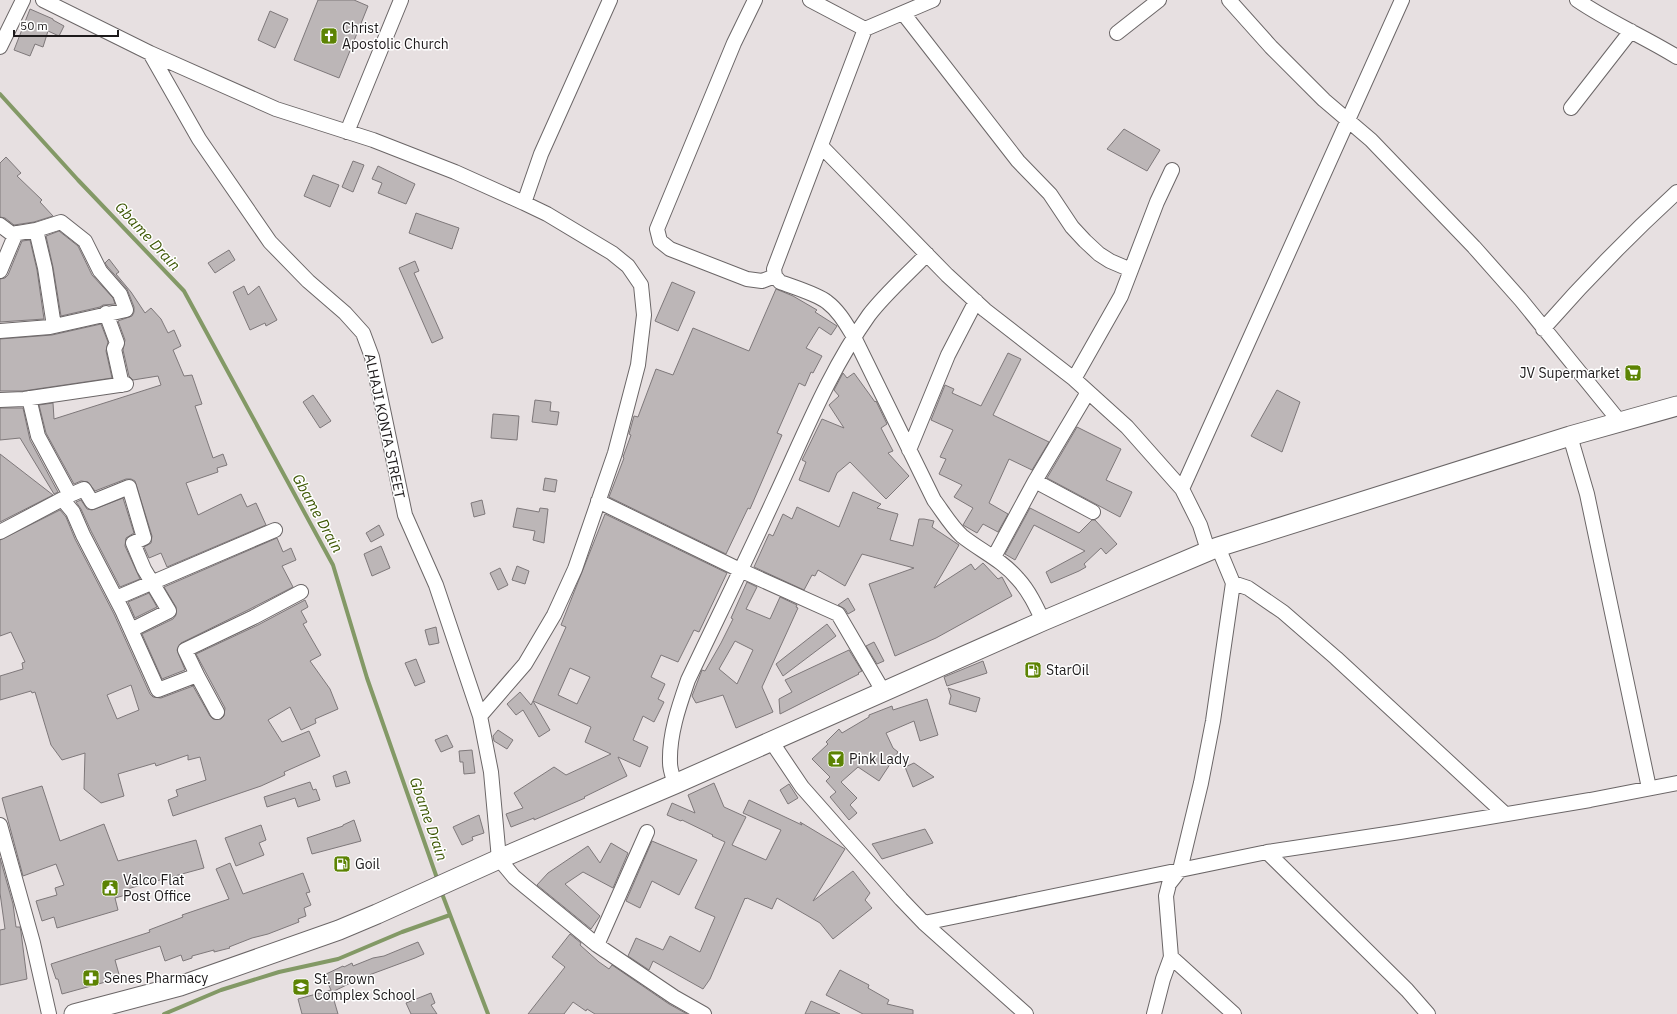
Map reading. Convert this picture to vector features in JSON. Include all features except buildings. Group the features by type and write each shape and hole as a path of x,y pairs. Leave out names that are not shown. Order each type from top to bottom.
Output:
{"main road":[{"path":"74,1014 180,986 339,930 499,859 675,784 1043,620 1213,549 1570,436 1677,406"}],"street":[{"path":"1,44 23,0"},
{"path":"43,0 150,53 276,109 373,140 455,172 524,202 612,253 628,266 641,286 644,315 638,365 614,453 575,569 554,615 525,664 480,716"},
{"path":"347,132 401,0"},
{"path":"524,202 541,154 610,0"},
{"path":"755,0 734,43 657,229 660,241 670,249 747,279 762,281 775,276"},
{"path":"810,0 865,29"},
{"path":"933,0 865,29 774,269 775,276 780,282 826,300 844,320 854,337 934,500 950,522 962,535 994,557 1018,579 1030,596 1043,620"},
{"path":"1116,33 1159,0"},
{"path":"1230,0 1271,47 1324,100 1349,120 1376,145 1474,247 1521,300 1620,422"},
{"path":"1182,489 1402,0"},
{"path":"1577,0 1677,57"},
{"path":"903,13 1018,161 1050,194 1072,226 1085,241 1099,254 1110,261 1131,270"},
{"path":"1571,108 1631,31"},
{"name":"ALHAJI KONTA STREET","path":"150,53 199,139 270,242 308,281 345,313 363,334 372,357 405,515 436,586 480,716 491,772 499,859"},
{"path":"821,146 927,254 976,301 1074,379 1127,427 1182,489 1213,549 1233,583 1212,730 1201,783 1180,870 1169,884 1166,896 1171,957 1161,985 1154,1014"},
{"path":"1074,379 1114,310 1157,202 1172,170"},
{"path":"1543,329 1576,291 1649,217 1677,192"},
{"path":"0,225 12,234 16,234 36,230 61,222 85,241 100,271 120,294 126,310 106,313 54,326 0,332"},
{"path":"36,230 45,268 54,326"},
{"path":"0,271 16,234"},
{"path":"675,784 670,764 671,738 688,680 801,437 854,337 884,298 927,254"},
{"path":"909,450 948,355 976,301"},
{"path":"0,400 29,398 124,384 114,349 117,343 106,313"},
{"path":"994,557 1035,481 1088,392"},
{"path":"29,398 38,436 83,535 116,598 158,690 197,675"},
{"path":"1570,436 1587,494 1649,788"},
{"path":"1035,481 1093,512"},
{"path":"0,532 66,497 84,490 92,502 129,487 144,538 133,543 152,582 169,611 131,630"},
{"path":"598,501 740,570 838,614 883,691"},
{"path":"116,598 275,530"},
{"path":"1233,583 1248,588 1283,612 1336,658 1506,814"},
{"path":"217,712 185,650 254,617 301,592"},
{"path":"771,741 802,787 901,899 924,923 1026,1014"},
{"path":"924,923 1267,852 1400,832 1590,800 1649,788 1675,786"},
{"path":"0,826 33,943 49,1014"},
{"path":"597,945 647,832"},
{"path":"1267,852 1407,990 1428,1014"},
{"path":"499,859 514,877 597,945 674,997 704,1014"},
{"path":"1171,957 1234,1014"}],"waterway":[{"name":"Gbame Drain","path":"0,94 78,180 184,291 333,565 367,678 438,881"},
{"name":"Gbame Drain","path":"441,891 488,1014"},
{"path":"164,1014 221,990 279,972 338,959 402,932 450,915"}],"place":[{"name":"Christ Apostolic Church","path":"329,36"},
{"name":"JV Supermarket","path":"1633,373"},
{"name":"StarOil","path":"1033,670"},
{"name":"Pink Lady","path":"836,759"},
{"name":"Goil","path":"342,864"},
{"name":"Valco Flat Post Office","path":"110,888"},
{"name":"Senes Pharmacy","path":"91,978"},
{"name":"St. Brown Complex School","path":"301,987"}]}
